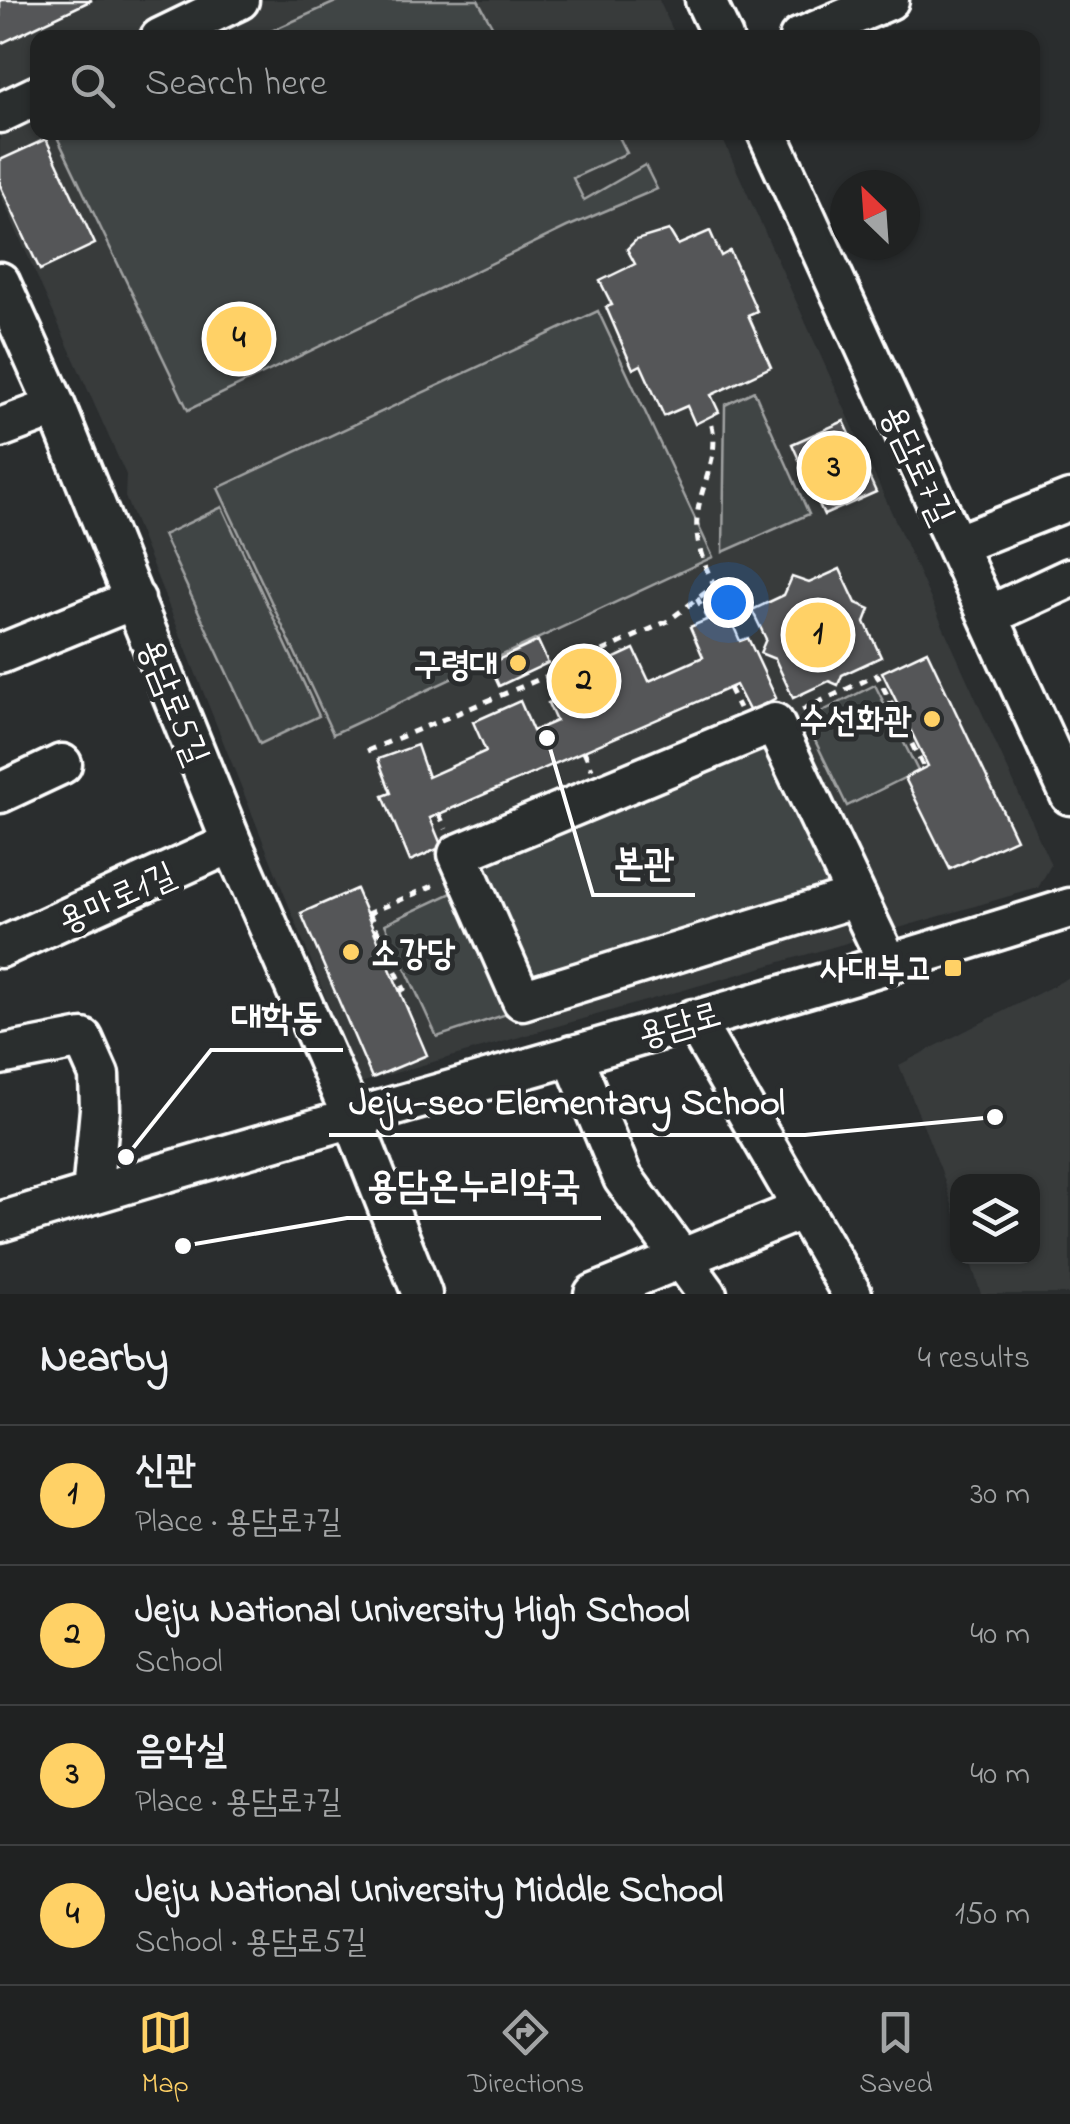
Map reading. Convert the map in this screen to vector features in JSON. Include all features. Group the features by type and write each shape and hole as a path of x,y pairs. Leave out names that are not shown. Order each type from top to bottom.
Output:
{"street":[{"path":"177,30 239,0"},
{"path":"704,0 719,30"},
{"path":"818,30 889,0"},
{"path":"0,113 30,100"},
{"name":"용담로7길","path":"771,140 956,546 990,615 1057,724 1070,794"},
{"name":"용담로5길","path":"0,282 56,407 232,843 353,1119 422,1294"},
{"path":"0,428 56,407"},
{"path":"956,546 1070,500"},
{"path":"990,615 1070,578"},
{"path":"0,654 135,599"},
{"path":"857,898 522,1000 458,854 774,723 890,965"},
{"path":"0,793 62,764"},
{"name":"용마로1길","path":"0,948 232,843"},
{"name":"용담로","path":"0,1222 890,965 1070,908"},
{"path":"693,1019 852,1294"},
{"path":"0,1055 83,1039 99,1075 92,1194"},
{"path":"572,1054 623,1178 707,1294"},
{"path":"594,1294 801,1210"}],"path":[{"path":"367,751 668,620 714,586 697,547 697,514 716,443 709,417"},
{"path":"698,598 708,619"},
{"path":"774,723 878,675 924,768"},
{"path":"546,676 556,698"},
{"path":"399,991 404,989 368,913 466,872"}],"shaded area":[{"path":"0,0 659,0 673,30 30,30 30,140 723,140 1051,865 1038,888 360,1083 125,497 126,475 0,194"},
{"path":"340,0 478,0 494,30 274,30"},
{"path":"58,140 620,140 627,153 573,178 584,200 645,165 657,189 567,227 188,410"},
{"path":"598,311 713,557 333,734 218,488"},
{"path":"754,391 809,514 723,552 725,405"},
{"path":"222,507 319,716 260,744 163,535"},
{"path":"875,685 918,771 847,806 805,720"},
{"path":"769,739 841,887 526,993 468,866"},
{"path":"458,890 516,1011 437,1037 385,924"},
{"path":"1070,977 1070,1294 981,1294 971,1264 1040,1264 1040,1174 950,1174 950,1198 899,1065"}],"building":[{"path":"0,0 92,0 0,44"},
{"path":"46,140 95,244 40,270 0,185 0,160"},
{"path":"669,230 678,245 710,231 721,256 730,251 757,311 748,315 771,367 711,395 719,412 695,424 687,406 664,416 641,365 633,369 606,307 612,305 600,281 635,264 627,249 636,240"},
{"path":"844,421 876,492 824,515 792,444"},
{"path":"840,569 856,603 870,609 865,622 881,657 842,675 838,685 829,681 793,698 775,659 760,653 766,639 752,610 784,595 792,577 809,583"},
{"path":"727,611 740,641 748,638 776,698 750,712 736,685 430,818 442,847 410,861 383,796 391,793 378,759 417,745 428,777 486,751 473,722 520,701 533,731 556,721 548,703 569,693 578,712 605,700 591,669 634,649 649,681 703,657 690,627"},
{"name":"구령대","path":"538,641 548,663 499,686 489,664"},
{"name":"수선화관","path":"927,651 1016,839 950,869 905,778 928,766 882,672"},
{"name":"소강당","path":"356,889 427,1055 372,1078 301,913"}],"place":[{"name":"Jeju National University Middle School","path":"239,339"},
{"name":"음악실","path":"834,468"},
{"name":"신관","path":"818,635"},
{"name":"구령대","path":"518,663"},
{"name":"Jeju National University High School","path":"584,681"},
{"name":"수선화관","path":"932,719"},
{"name":"본관","path":"547,738"},
{"name":"소강당","path":"351,952"},
{"name":"사대부고","path":"953,968"},
{"name":"Jeju-seo Elementary School","path":"995,1117"},
{"name":"대학동","path":"126,1157"},
{"name":"용담온누리약국","path":"183,1246"}]}
